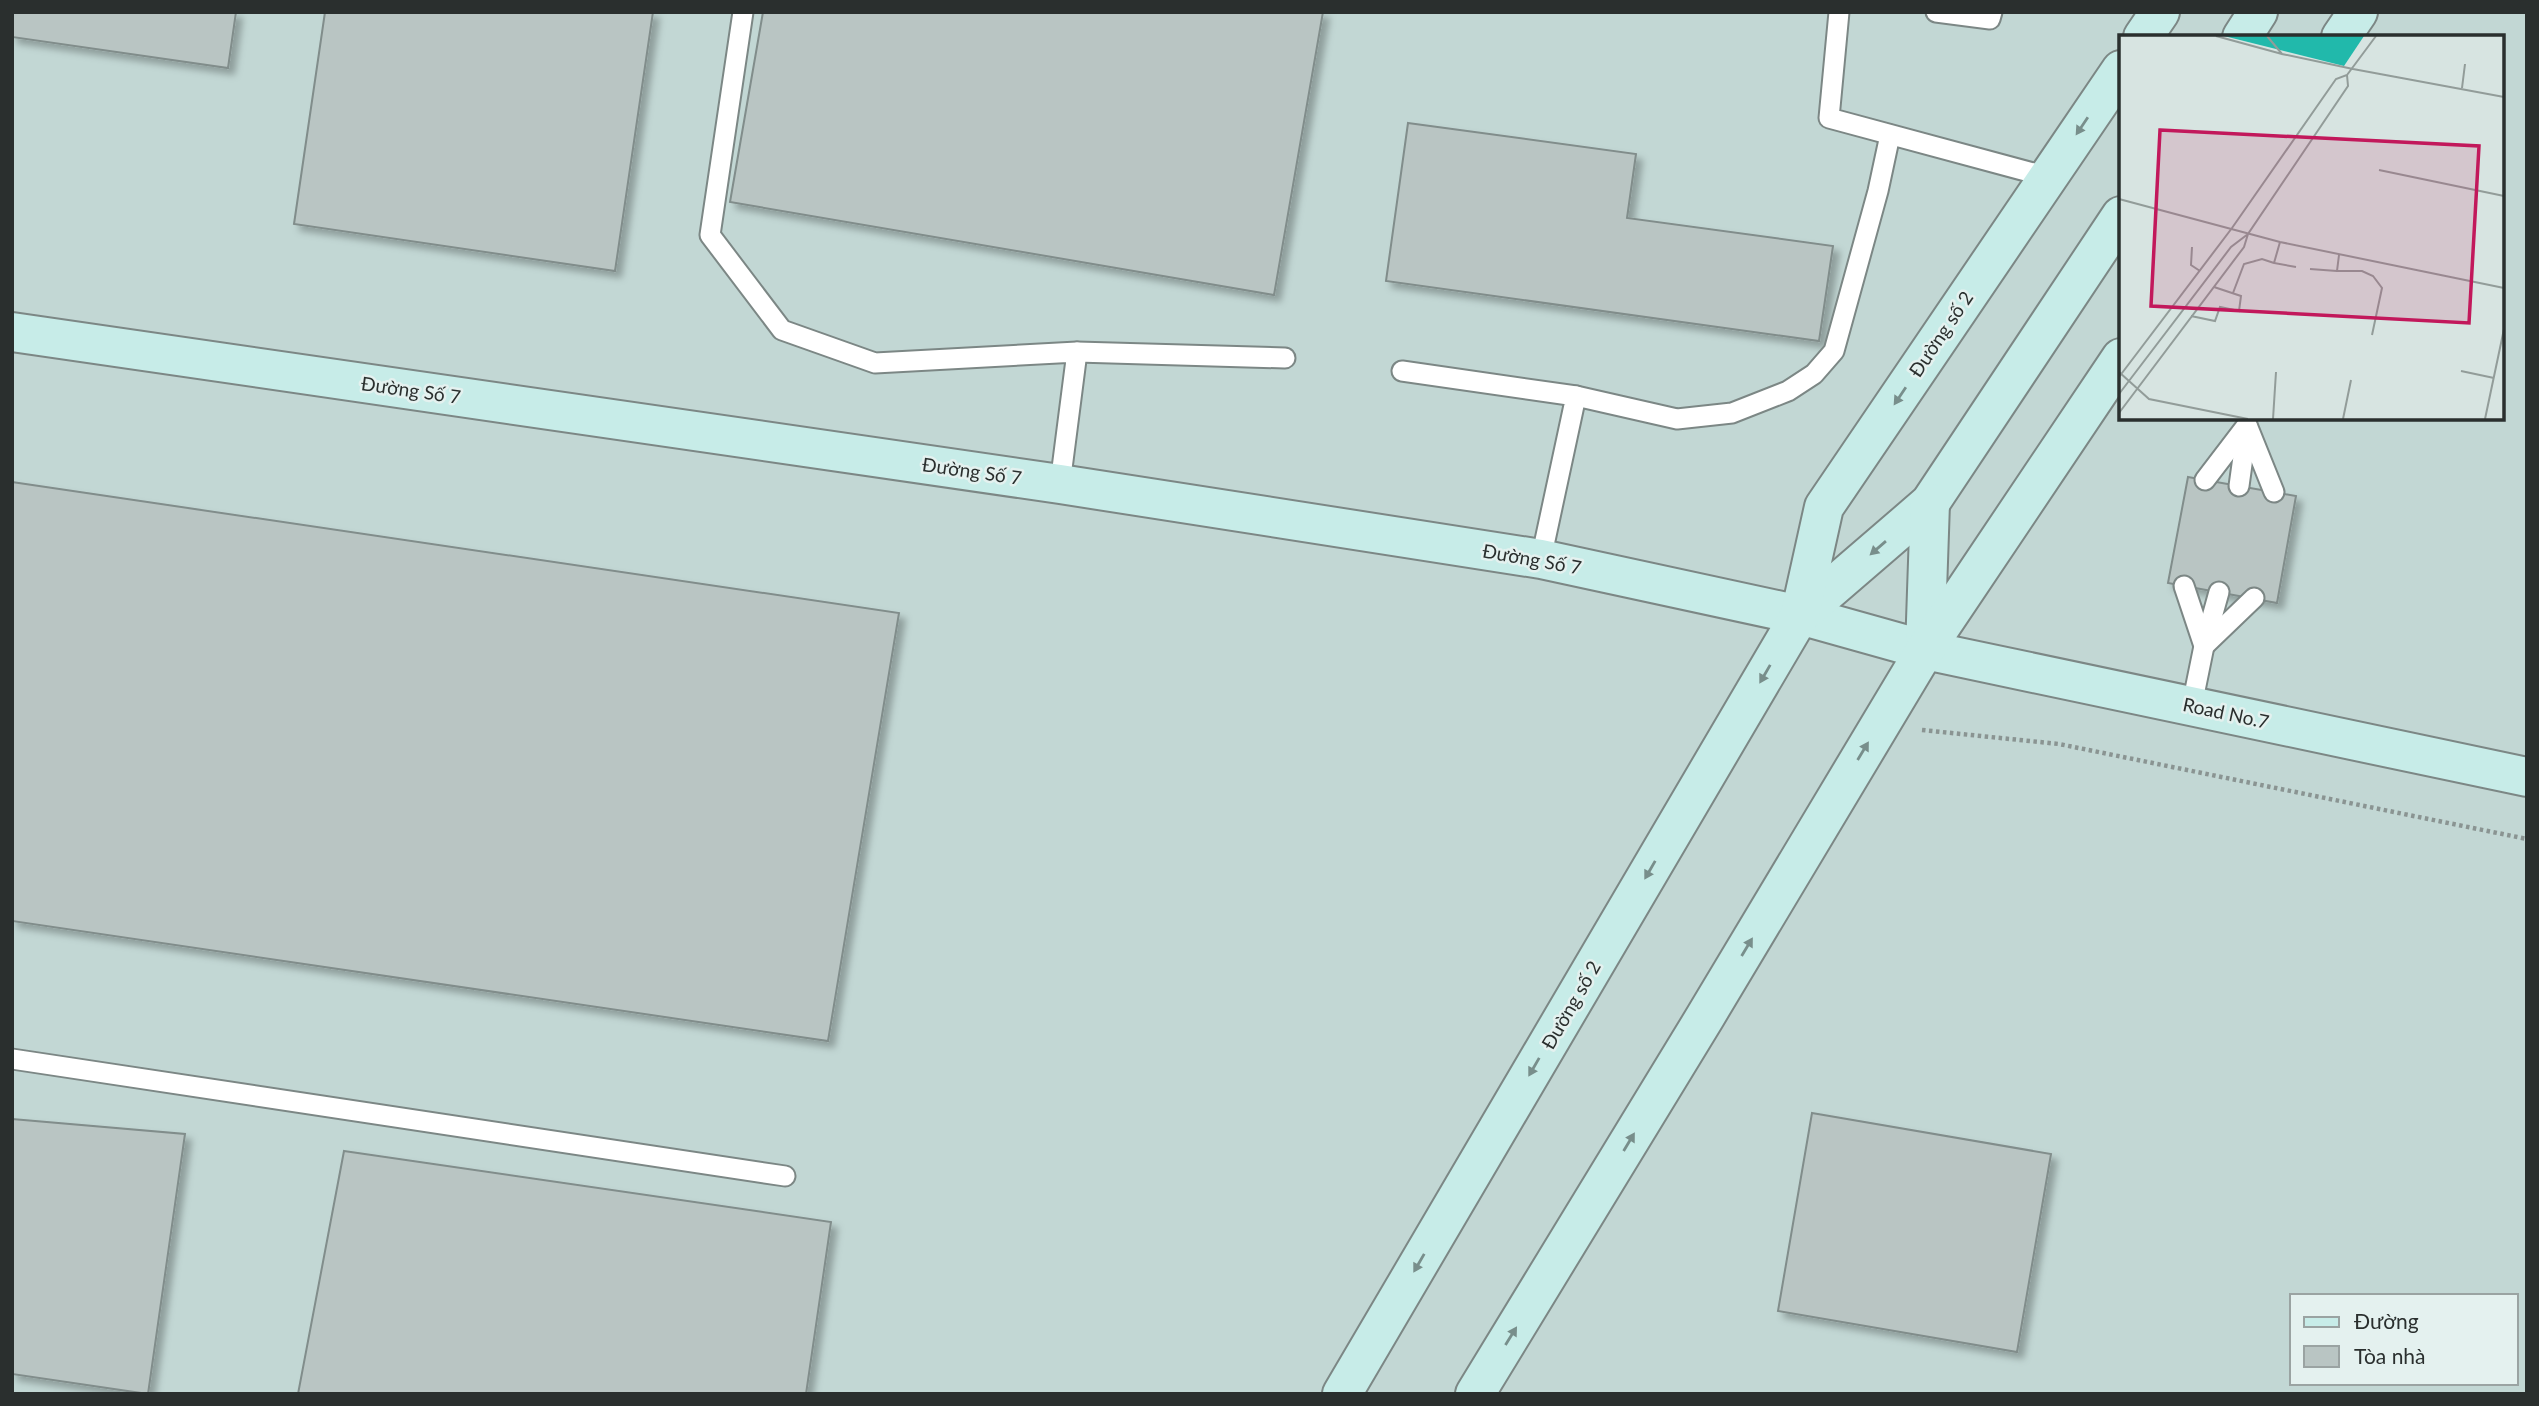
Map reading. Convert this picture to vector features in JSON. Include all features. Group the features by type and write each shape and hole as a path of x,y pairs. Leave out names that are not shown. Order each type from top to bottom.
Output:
{"main road":[{"path":"2144,35 2160,12"},
{"path":"2243,35 2258,12"},
{"path":"2342,35 2358,12"},
{"name":"Đường số 2","path":"1342,1394 1800,615 1824,507 2119,73"},
{"name":"Đường số 2","path":"1800,615 1930,503 2119,219"},
{"name":"Đường Số 7","path":"12,332 1060,484 1541,559 1800,615 1925,650"},
{"path":"1475,1394 1925,650 2119,361"},
{"path":"1925,650 1930,503"},
{"name":"Road No.7","path":"1925,650 2527,777"}],"lane":[{"path":"743,12 710,235 782,330 875,363 1077,352 1285,358"},
{"path":"1839,12 1829,118 2048,177"},
{"path":"1936,12 1990,19 1992,12"},
{"path":"1402,371 1576,396 1677,419 1732,413 1788,391 1814,374 1834,351 1878,191 1890,135"},
{"path":"1060,484 1077,352"},
{"path":"1541,559 1576,396"},
{"path":"2205,480 2247,422"},
{"path":"2239,486 2247,422"},
{"path":"2247,422 2274,492"},
{"path":"2184,586 2204,646"},
{"path":"2192,705 2219,592"},
{"path":"2204,646 2255,598"},
{"path":"12,1059 785,1176"}],"path":[{"path":"1879,725 2059,744 2527,839"}],"shaded area":[{"path":"12,12 2527,12 2527,1394 12,1394"}],"building":[{"path":"12,12 236,12 228,68 12,37"},
{"path":"325,12 653,12 615,271 294,224"},
{"path":"763,12 1323,12 1274,295 730,202"},
{"path":"1408,123 1636,154 1627,218 1833,246 1819,341 1386,281"},
{"path":"2188,477 2296,496 2277,603 2168,583"},
{"path":"12,482 899,613 828,1041 12,921"},
{"path":"1812,1113 2051,1154 2017,1352 1778,1311"},
{"path":"12,1119 185,1134 148,1394 12,1374"},
{"path":"344,1151 831,1222 806,1394 298,1394"}]}
